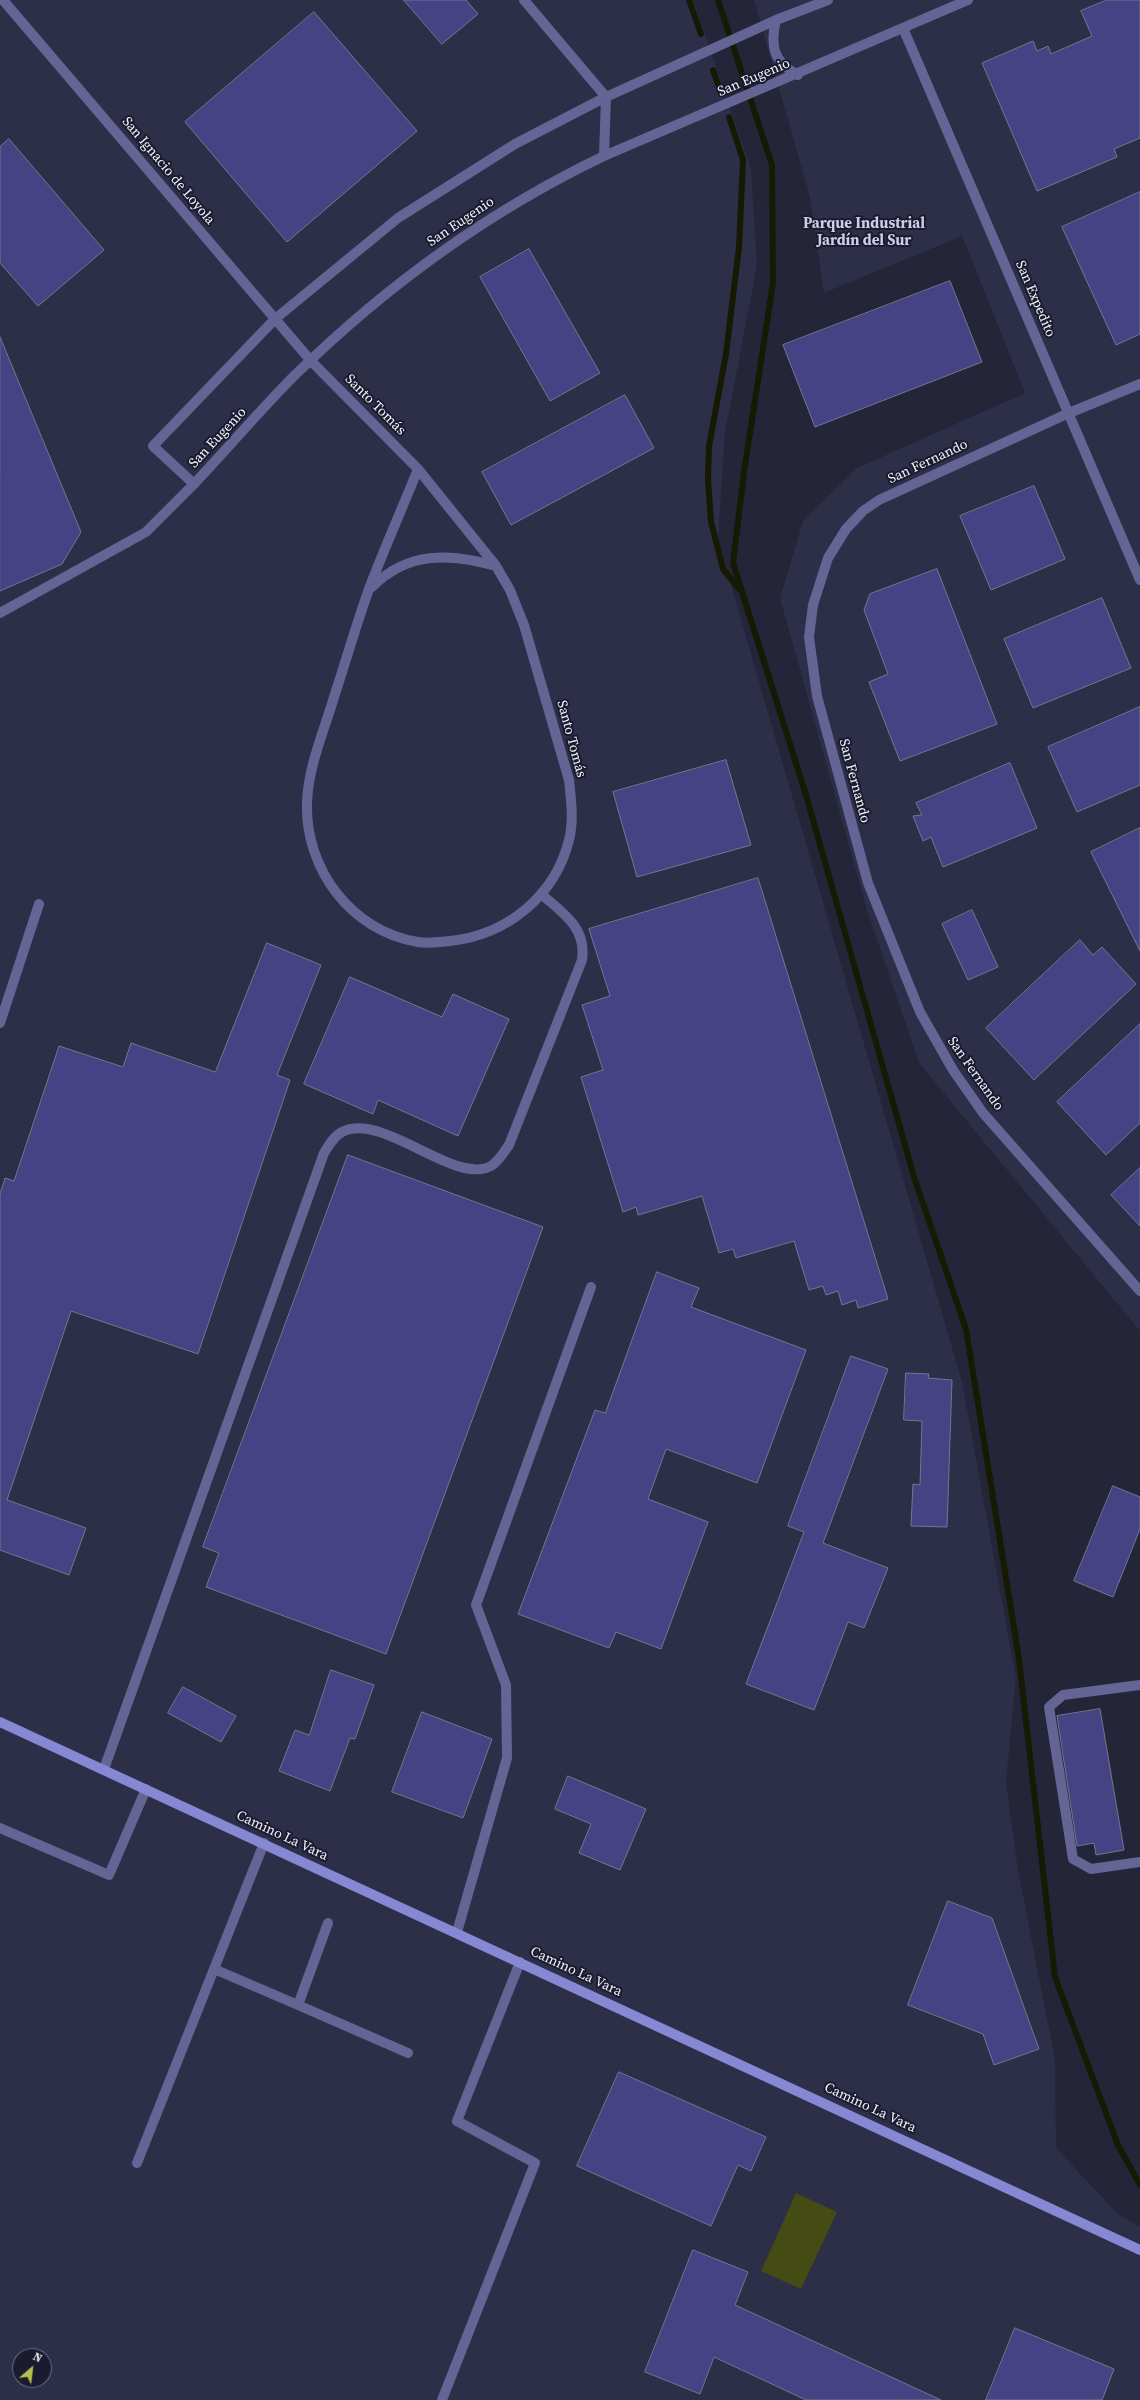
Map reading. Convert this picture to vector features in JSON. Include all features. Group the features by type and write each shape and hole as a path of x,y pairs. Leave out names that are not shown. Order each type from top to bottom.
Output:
{"street":[{"name":"San Ignacio de Loyola","path":"3,0 311,361"},
{"path":"524,0 606,97 604,156"},
{"name":"San Eugenio","path":"828,0 776,20 606,97 515,144 398,218 275,319 153,446 194,484 311,361 374,303 441,251 502,211 604,156 798,75 968,0"},
{"path":"776,20 772,36 774,52 784,68 798,75"},
{"name":"San Expedito","path":"903,28 1140,580"},
{"name":"Santo Tomás","path":"311,361 418,469 496,566 510,590 524,625 569,780 571,821 570,839 557,872 541,894 506,924 478,936 442,942 418,942 381,930 362,918 342,902 319,868 312,846 308,825 308,787 322,735 369,590 418,469"},
{"name":"San Fernando","path":"1140,384 1069,413 879,500 863,511 836,543 822,573 812,613 809,636 811,661 831,751 868,883 920,1012 938,1047 983,1113 1140,1291"},
{"path":"0,613 146,532 194,484"},
{"name":"Santo Tomás","path":"369,590 385,574 401,565 429,558 448,556 464,558 496,566"},
{"path":"104,1769 324,1153 340,1132 350,1129 368,1128 462,1167 479,1170 492,1166 509,1145 582,960 583,952 580,935 574,924 541,894"},
{"path":"0,1023 39,904"},
{"path":"457,1932 507,1758 506,1685 476,1605 591,1287"},
{"path":"1140,1685 1063,1696 1049,1707 1073,1859 1091,1869 1140,1862"},
{"name":"Camino La Vara","path":"0,1722 457,1932 1140,2250"},
{"path":"0,1828 109,1875 146,1789"},
{"path":"137,2162 264,1843"},
{"path":"298,2005 328,1923"},
{"path":"442,2400 535,2163 457,2121 520,1962"},
{"path":"214,1969 408,2053"}],"shaded area":[{"path":"0,0 693,0 751,169 757,265 725,433 718,540 962,1382 1016,1678 1006,1782 1018,1870 1055,2059 1056,2148 1118,2214 1140,2227 1140,2400 0,2400"},
{"path":"754,0 1140,0 1140,1331 919,1063 867,910 780,598 803,521 857,468 1025,393 962,236 824,293 810,197"}],"green space":[{"path":"796,2193 837,2212 801,2289 761,2271"}],"building":[{"path":"404,0 466,0 478,14 442,44"},
{"path":"1107,0 1140,0 1140,138 1114,149 1117,157 1037,191 982,63 1033,41 1037,51 1048,46 1051,54 1092,36 1081,11"},
{"path":"314,12 417,131 287,242 185,122"},
{"path":"9,139 104,250 38,306 0,263 0,147"},
{"path":"1140,192 1140,334 1116,345 1062,227"},
{"path":"529,249 600,373 550,401 480,277"},
{"path":"950,281 982,362 815,427 783,345"},
{"path":"0,337 81,532 62,564 0,591"},
{"path":"625,395 654,448 511,525 482,472"},
{"path":"1034,486 1065,559 991,590 960,516"},
{"path":"937,569 997,724 900,761 869,682 888,674 864,610 870,594"},
{"path":"1102,598 1131,668 1033,708 1004,639"},
{"path":"1140,707 1140,785 1077,812 1048,747"},
{"path":"726,760 751,845 637,877 613,792"},
{"path":"1010,763 1037,828 943,867 931,837 923,841 913,816 922,815 916,803"},
{"path":"1140,828 1140,951 1091,852"},
{"path":"758,878 888,1299 858,1308 856,1300 842,1305 838,1291 826,1295 823,1286 809,1290 794,1241 736,1258 733,1249 719,1253 702,1196 638,1215 636,1207 623,1212 581,1077 603,1070 582,1005 610,996 589,929"},
{"path":"972,910 998,967 968,980 942,924"},
{"path":"1080,940 1093,955 1102,947 1136,984 1034,1080 986,1028"},
{"path":"267,943 321,965 277,1075 290,1080 198,1354 71,1311 7,1500 86,1528 69,1575 0,1550 0,1194 5,1178 14,1181 59,1046 123,1067 131,1043 215,1072"},
{"path":"350,977 442,1017 453,994 509,1019 458,1136 378,1100 373,1114 304,1084"},
{"path":"1140,1024 1140,1123 1106,1155 1057,1102"},
{"path":"348,1155 543,1227 386,1654 206,1587 219,1553 203,1547"},
{"path":"1140,1168 1140,1226 1111,1195"},
{"path":"657,1272 699,1288 691,1307 806,1350 757,1483 666,1449 648,1499 708,1522 661,1649 616,1632 609,1648 518,1614 595,1410 605,1413"},
{"path":"851,1356 888,1369 823,1543 888,1568 864,1628 848,1622 814,1710 746,1684 804,1532 788,1526"},
{"path":"906,1373 929,1374 928,1378 952,1380 947,1527 911,1526 913,1484 920,1485 922,1421 904,1420"},
{"path":"1113,1486 1140,1497 1140,1529 1113,1597 1074,1581"},
{"path":"331,1670 374,1685 355,1739 350,1738 330,1791 279,1771 295,1730 309,1735"},
{"path":"183,1687 236,1716 221,1742 168,1713"},
{"path":"1100,1709 1124,1850 1096,1855 1094,1843 1077,1846 1057,1716"},
{"path":"422,1712 492,1739 463,1818 392,1792"},
{"path":"568,1776 646,1809 620,1870 579,1853 591,1824 555,1809"},
{"path":"948,1901 992,1918 1039,2049 994,2065 983,2034 908,2005"},
{"path":"619,2072 766,2137 751,2171 738,2165 711,2226 577,2166"},
{"path":"693,2250 748,2272 735,2305 941,2400 806,2400 714,2357 700,2394 645,2372"},
{"path":"1015,2328 1114,2369 1102,2400 986,2400"}],"waterway":[{"path":"689,0 701,34"},
{"path":"718,0 772,165 773,283 744,472 733,563 806,795 914,1177 966,1329 1019,1659 1055,1977 1118,2145 1140,2185"},
{"path":"713,70 721,93"},
{"path":"729,117 743,160 739,247 726,354 709,446 708,479 711,522 723,569 740,590"}],"district":[{"name":"Parque Industrial Jardín del Sur","path":"864,232"}]}
